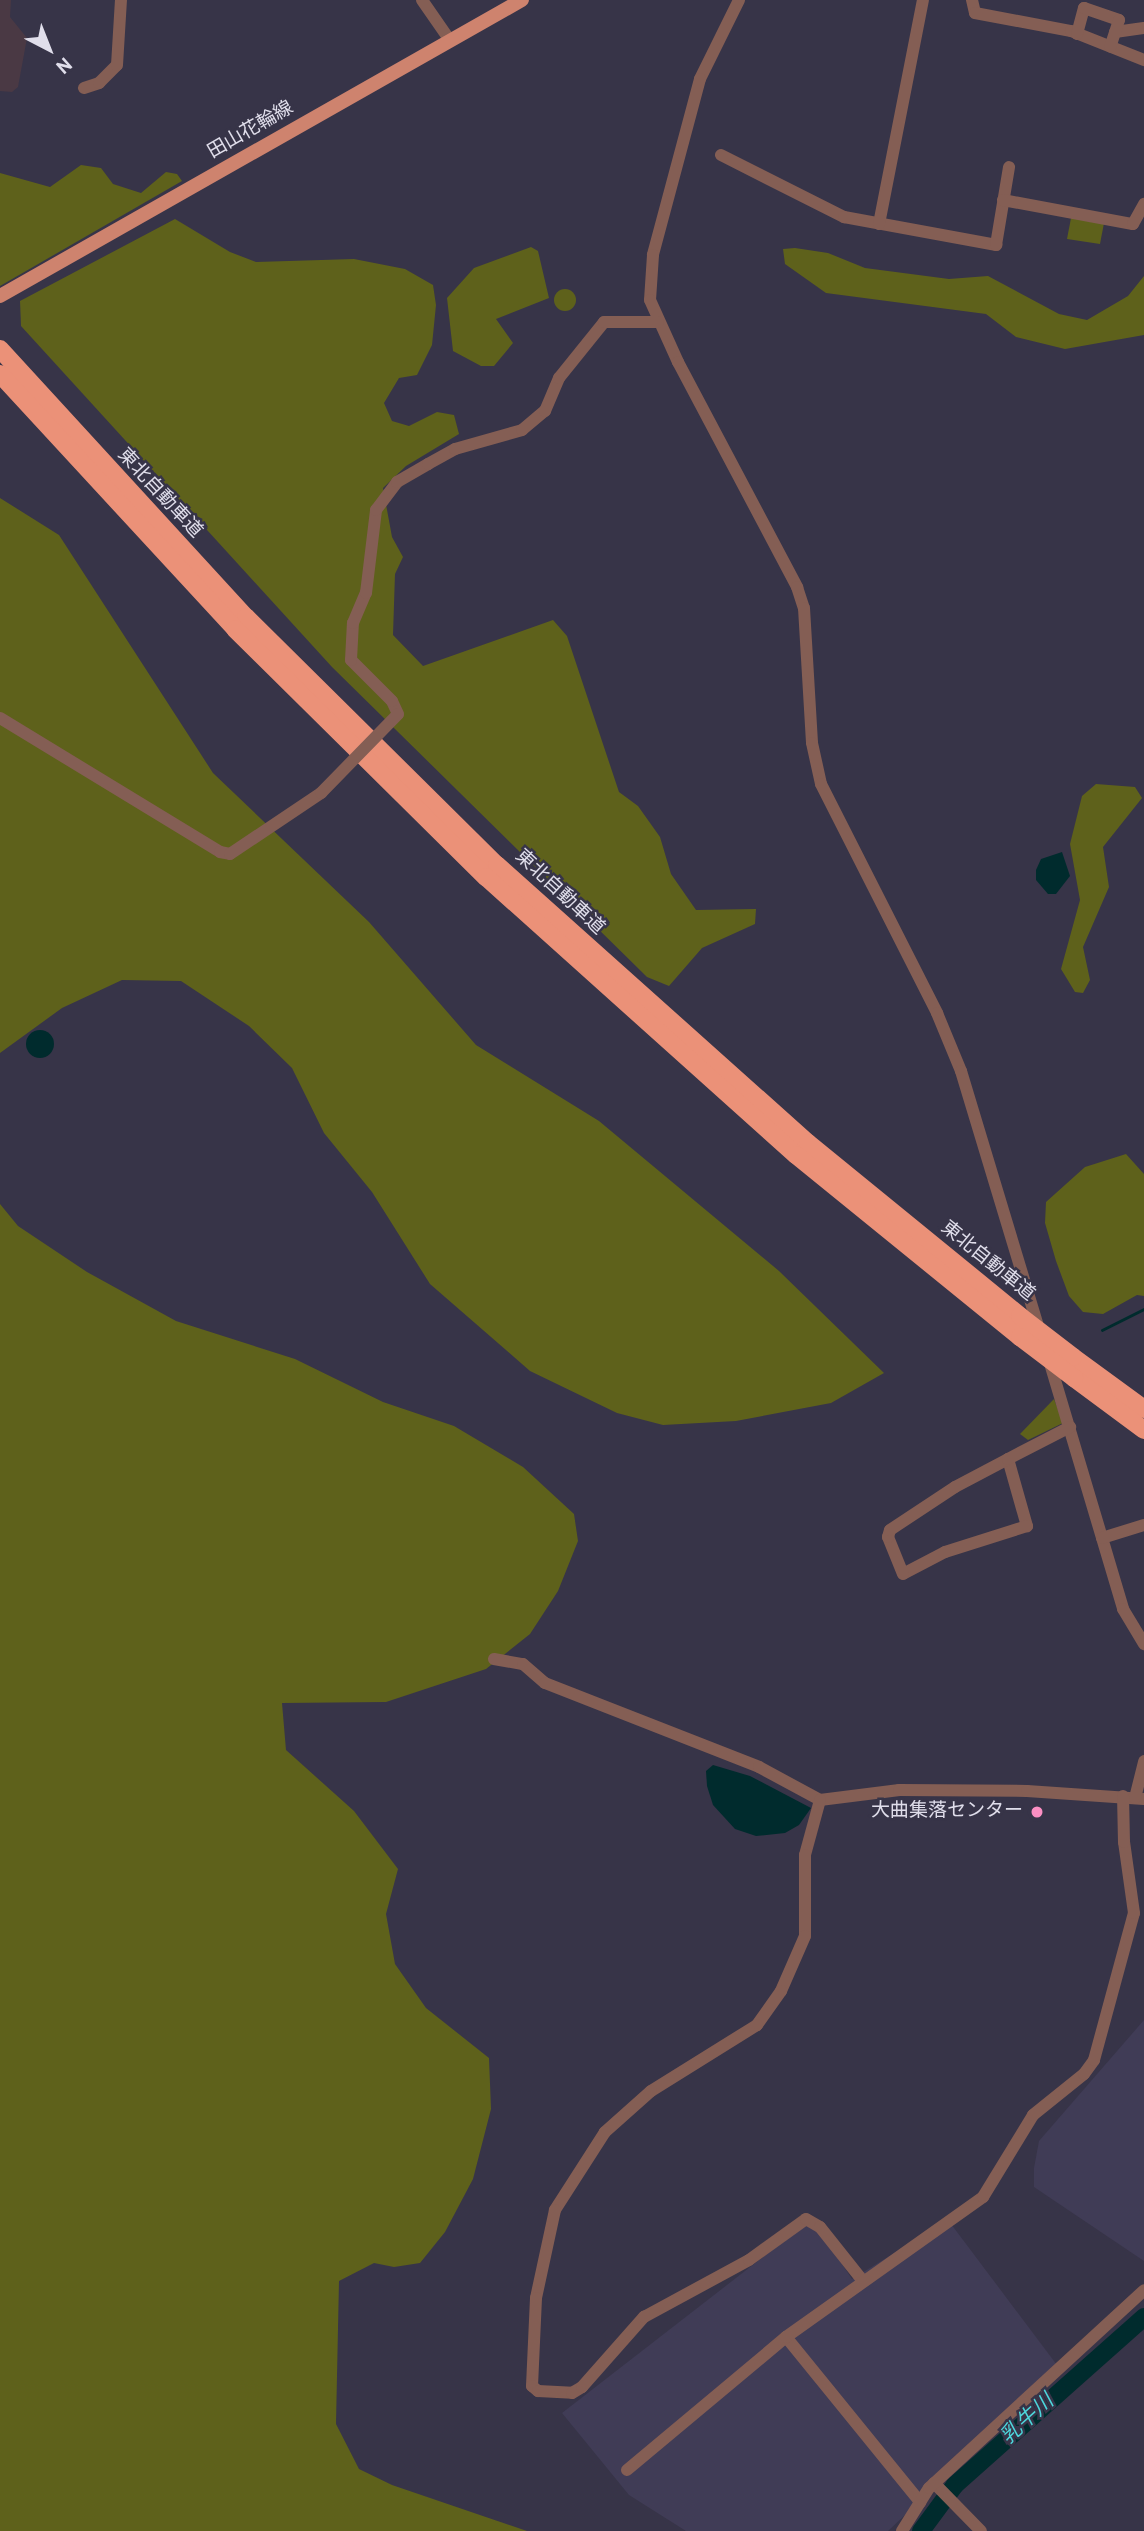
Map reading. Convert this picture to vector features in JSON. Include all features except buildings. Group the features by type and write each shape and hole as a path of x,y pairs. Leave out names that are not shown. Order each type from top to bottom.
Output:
{"highway":[{"name":"東北自動車道","path":"0,349 228,598 470,838 717,1064 1020,1316 1144,1409"},
{"name":"東北自動車道","path":"0,374 235,629 486,877 796,1155 1020,1337 1144,1430"}],"main road":[{"name":"田山花輪線","path":"0,296 522,0"}],"street":[{"path":"84,88 99,83 117,65 121,0"},
{"path":"422,0 449,39"},
{"path":"739,0 699,79 667,192 649,277 658,322 797,587 804,608 812,743 821,783 937,1013 961,1071 1124,1609 1144,1644"},
{"path":"878,224 923,0"},
{"path":"972,0 975,13 1077,34 1144,60"},
{"path":"1077,34 1084,9 1119,20 1110,47"},
{"path":"1115,32 1144,28"},
{"path":"720,155 844,218 996,245 1009,167"},
{"path":"1003,200 1133,224 1144,204"},
{"path":"0,718 220,852 230,854 321,793 398,714 392,701 351,660 353,623 366,593 376,510 397,482 454,449 522,430 545,411 559,377 604,322 658,322"},
{"path":"1007,1460 1027,1526 945,1552 903,1574 888,1537 890,1530 955,1487 1070,1427"},
{"path":"1102,1538 1144,1525"},
{"path":"494,1659 523,1664 545,1683 759,1767 820,1800 911,1790 1134,1798"},
{"path":"627,2470 786,2337 983,2197 1033,2115 1084,2074 1094,2060 1134,1913 1124,1842 1144,1761"},
{"path":"820,1800 805,1855 806,1936 781,1991 757,2025 651,2091 605,2132 555,2210 536,2298 532,2386 538,2391 572,2393 582,2387 643,2316 749,2260 806,2219 820,2227 863,2281"},
{"path":"902,2531 920,2501 935,2483 1144,2290"},
{"path":"786,2337 920,2501"},
{"path":"935,2483 981,2531"}],"shaded area":[{"path":"0,0 11,0 10,17 27,38 18,87 12,92 0,91"},
{"path":"81,165 101,168 113,184 141,193 166,172 177,174 182,181 0,286 0,173 50,187"},
{"path":"1071,218 1104,223 1100,244 1067,239"},
{"path":"175,219 230,252 256,262 354,259 405,269 433,285 436,305 432,345 417,375 399,378 384,403 392,421 409,426 437,412 454,415 459,434 406,466 383,488 392,537 403,557 395,574 393,635 423,666 553,620 567,636 619,792 638,806 660,837 671,874 696,910 756,909 755,924 702,948 669,986 647,977 332,667 21,326 20,301"},
{"path":"531,247 538,251 549,298 496,319 513,343 494,366 481,366 453,351 447,298 474,268"},
{"path":"783,249 828,253 865,268 949,279 988,276 1059,314 1087,320 1128,296 1144,276 1144,335 1065,349 1016,337 986,314 826,293 785,264"},
{"path":"565,289 573,292 576,300 573,308 565,311 557,308 554,300 557,292"},
{"path":"0,498 59,535 213,773 369,922 476,1045 599,1121 779,1271 884,1373 831,1403 736,1421 663,1425 617,1413 530,1371 430,1284 372,1192 324,1133 292,1068 249,1026 181,981 122,980 62,1008 0,1053"},
{"path":"1096,784 1135,787 1142,798 1103,847 1109,887 1083,947 1090,980 1083,993 1075,992 1061,969 1080,900 1070,844 1082,796"},
{"path":"1062,852 1070,876 1056,894 1048,894 1036,880 1036,870 1041,859"},
{"path":"40,1030 50,1034 54,1044 50,1054 40,1058 30,1054 26,1044 30,1034"},
{"path":"1126,1154 1144,1174 1144,1296 1137,1295 1103,1314 1083,1312 1069,1296 1056,1261 1045,1223 1046,1202 1085,1167"},
{"path":"0,1204 18,1226 87,1272 176,1321 295,1359 383,1402 454,1426 523,1467 574,1514 578,1541 558,1591 530,1634 486,1669 386,1702 282,1703 286,1750 354,1811 398,1869 386,1914 395,1964 426,2008 489,2058 491,2109 473,2179 445,2232 420,2263 394,2267 374,2263 339,2281 336,2424 359,2469 392,2485 527,2531 0,2531"},
{"path":"1054,1399 1063,1423 1028,1440 1020,1434"},
{"path":"713,1765 750,1776 811,1808 799,1825 785,1833 756,1836 735,1829 713,1805 706,1771"},
{"path":"1144,2020 1144,2261 1034,2187 1034,2168 1039,2141"},
{"path":"812,2219 852,2279 948,2220 1060,2369 888,2531 686,2531 629,2495 562,2413"}],"waterway":[{"path":"1102,1330 1144,1309"},
{"name":"乳牛川","path":"921,2531 955,2485 1144,2317"}],"place":[{"name":"大曲集落センター","path":"1037,1812"}]}
